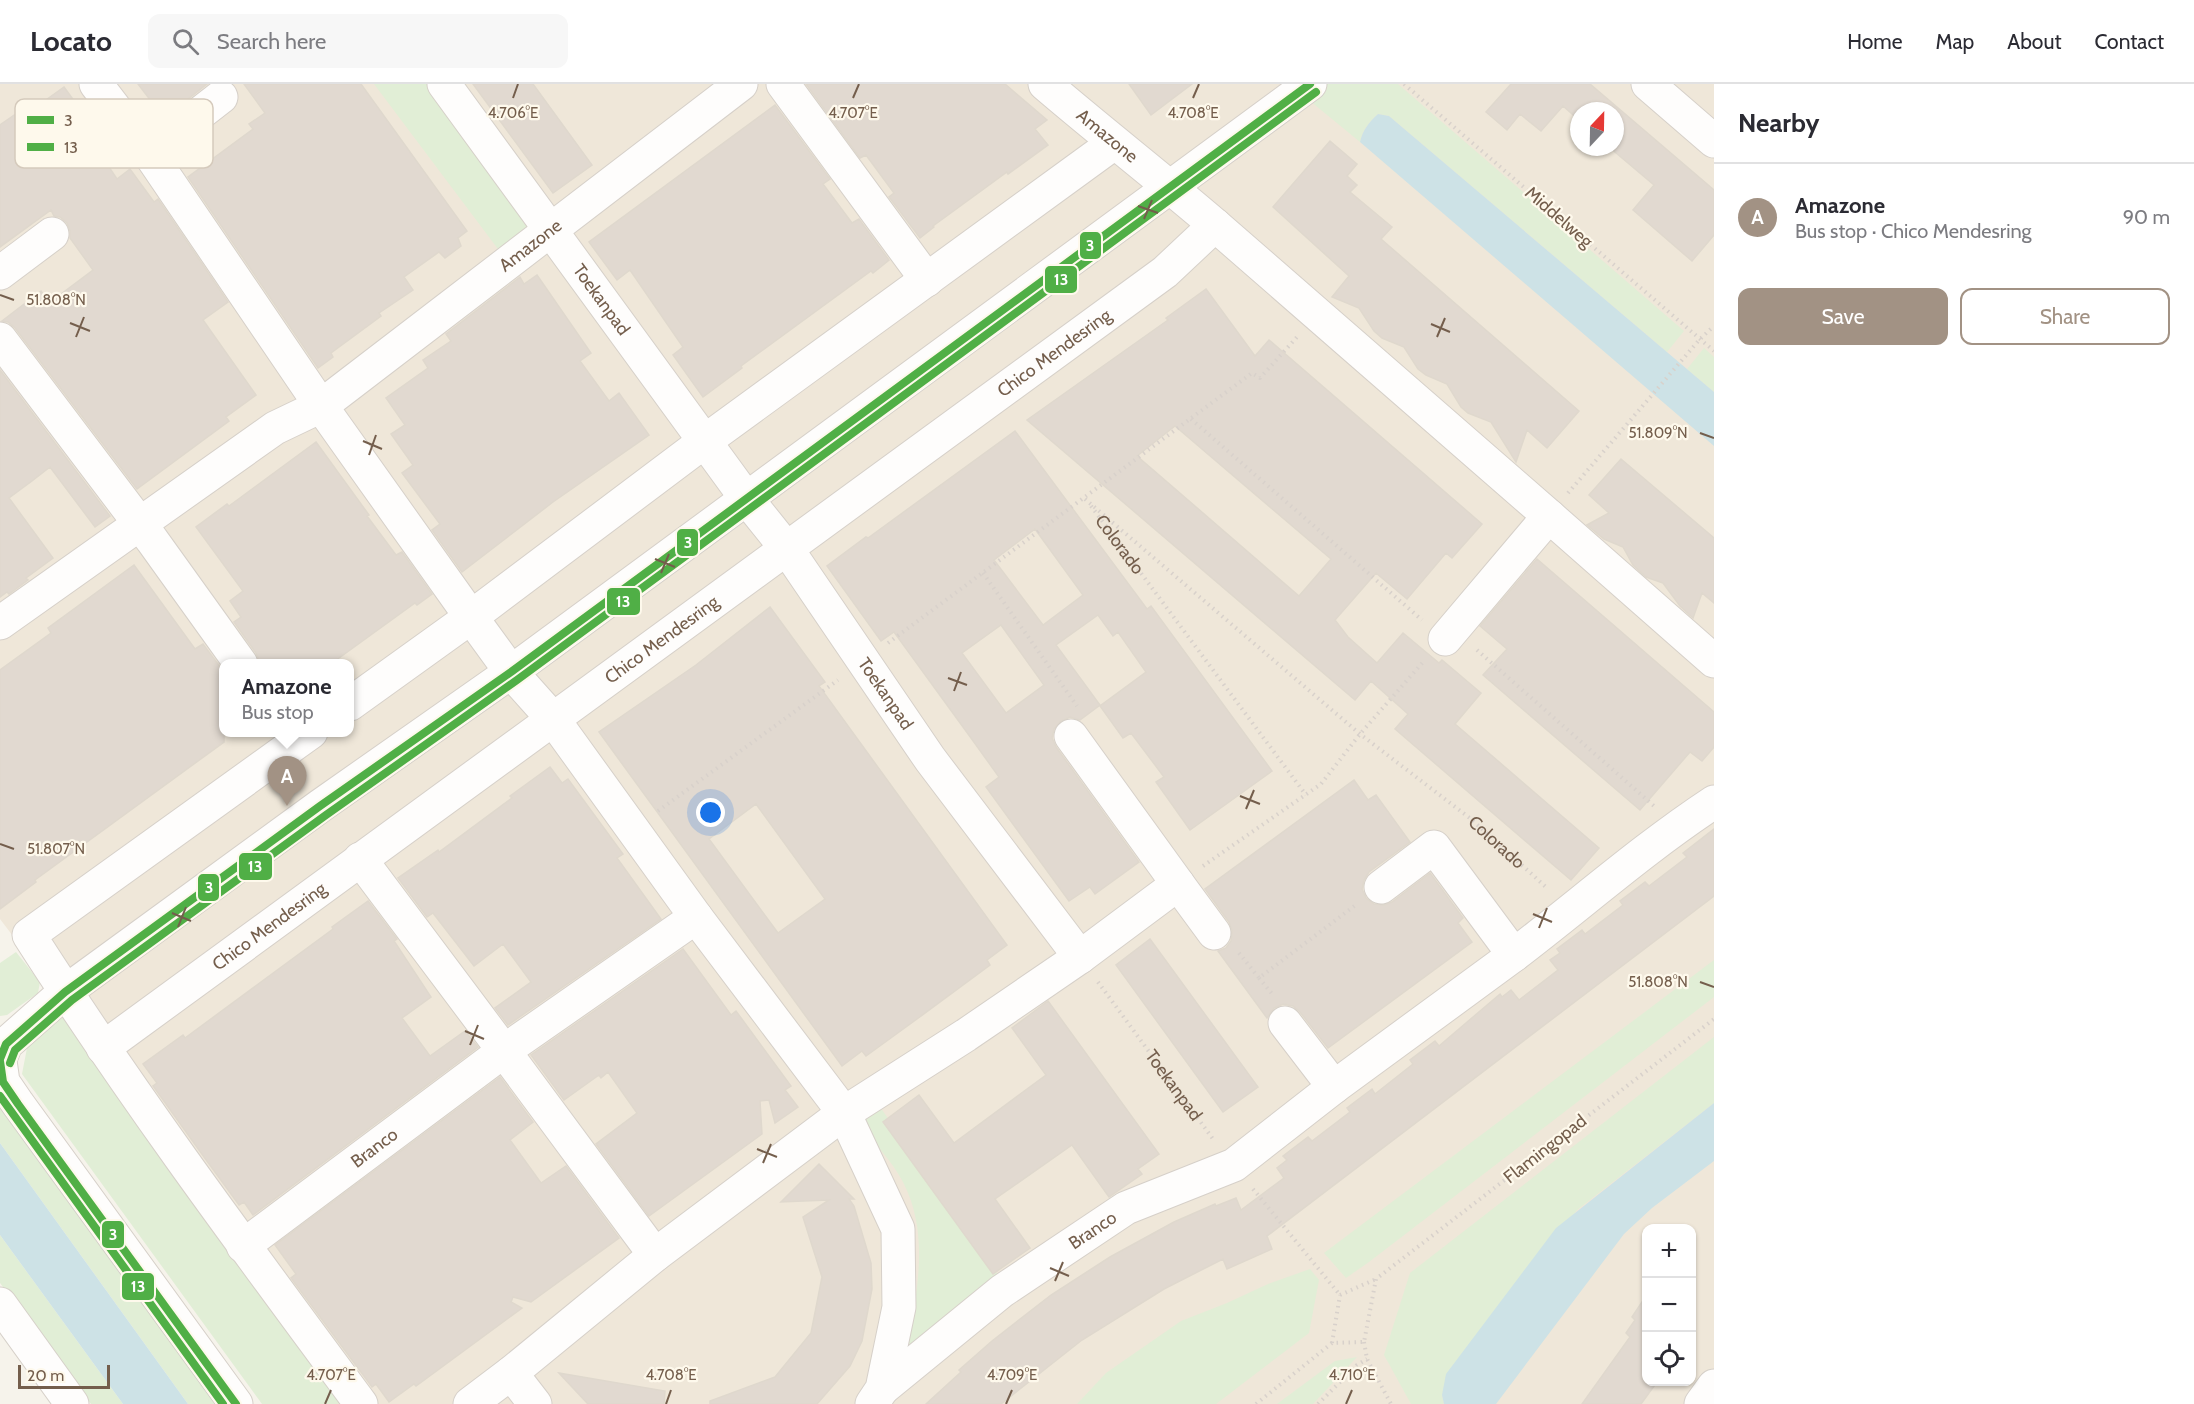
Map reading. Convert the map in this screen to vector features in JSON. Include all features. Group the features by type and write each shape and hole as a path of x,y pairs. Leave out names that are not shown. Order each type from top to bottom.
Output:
{"street":[{"path":"96,84 108,99"},
{"name":"Toekanpad","path":"444,84 746,498 787,549 930,759 1080,957"},
{"name":"Amazone","path":"0,623 275,428 321,406 741,84"},
{"path":"783,84 927,280"},
{"name":"Amazone","path":"1045,84 1171,188"},
{"path":"236,1404 3,1082 0,1060 6,1044 65,992 320,806 511,672 1310,84"},
{"path":"1648,84 1714,141"},
{"path":"213,103 221,97"},
{"path":"354,701 471,617 705,441 1114,143"},
{"path":"159,168 321,406 511,672"},
{"path":"1171,188 1318,313 1714,661"},
{"name":"Chico Mendesring","path":"103,1048 1166,272 1215,225"},
{"path":"0,273 52,234"},
{"path":"0,339 238,659"},
{"path":"1445,639 1549,516"},
{"name":"Branco","path":"511,672 553,719 696,917 844,1113 898,1229 899,1307 877,1397"},
{"path":"1071,736 1214,933"},
{"path":"299,737 29,935 103,1048 243,1246 361,1404"},
{"path":"1234,1165 1334,1087 1572,911 1650,847 1714,802"},
{"path":"1381,886 1434,847 1514,955"},
{"path":"360,859 655,1255"},
{"path":"470,1404 655,1255 844,1113 966,1035 1080,957 1178,884"},
{"name":"Branco","path":"243,1246 504,1051 696,917"},
{"path":"1285,1023 1334,1087"},
{"name":"Branco","path":"877,1397 1002,1291 1126,1208 1234,1165"},
{"path":"0,1304 72,1404"},
{"path":"511,1373 535,1404"},
{"path":"1701,1404 1714,1386"}],"path":[{"name":"Middelweg","path":"1404,84 1714,351"},
{"path":"633,829 1085,499 1252,373 1260,378 1318,313"},
{"path":"1549,516 1647,399 1714,326"},
{"name":"Colorado","path":"1085,499 1360,734 1471,819 1572,911"},
{"name":"Colorado","path":"1085,499 1305,795"},
{"path":"983,573 1089,723 1071,736"},
{"path":"1178,884 1321,784 1360,734 1445,639"},
{"path":"1214,933 1224,935 1259,978 1381,886"},
{"name":"Toekanpad","path":"1080,957 1234,1165 1340,1295"},
{"name":"Flamingopad","path":"1340,1295 1376,1279 1714,1018"},
{"path":"1376,1279 1364,1342 1366,1359 1391,1404"},
{"path":"1332,1343 1340,1295"},
{"path":"1256,1404 1332,1343 1364,1342"},
{"path":"1318,1404 1366,1359"}],"shaded area":[{"path":"0,84 1714,84 1714,1404 368,1404 0,919"},
{"path":"1378,114 1389,116 1714,392 1714,446 1360,142 1366,127"},
{"path":"1714,1103 1714,1161 1652,1208 1624,1234 1496,1404 1444,1404 1442,1395 1446,1374 1556,1228"},
{"path":"0,1143 188,1404 123,1404 0,1235"}],"green space":[{"path":"374,84 430,84 537,226 501,253"},
{"path":"1321,84 1398,84 1684,331 1667,352 1389,116 1378,114 1371,120 1360,142 1304,96"},
{"path":"1704,348 1714,357 1714,392 1687,369"},
{"path":"16,952 40,982 38,993 7,1015 0,1016 0,963"},
{"path":"1714,960 1714,997 1369,1262 1346,1278 1324,1253"},
{"path":"64,1016 347,1404 262,1404 22,1074 27,1048"},
{"path":"1714,1037 1714,1103 1577,1210 1442,1395 1444,1404 1411,1404 1384,1355 1410,1273"},
{"path":"0,1104 218,1404 188,1404 0,1143"},
{"path":"880,1107 1001,1279 906,1353 919,1267 917,1224 912,1203 899,1174 859,1123"},
{"path":"0,1235 123,1404 91,1404 0,1283"},
{"path":"1310,1269 1319,1280 1309,1333 1216,1404 1077,1404 1106,1373 1181,1321"},
{"path":"1357,1357 1313,1404 1277,1404 1335,1361"}],"building":[{"path":"138,84 207,84 188,99 149,99"},
{"path":"244,84 361,84 467,231 458,238 461,246 445,258 439,252 404,277 413,290 379,313 381,316 331,353 333,357 318,368 188,177 200,168 213,168 213,159 253,129 249,124 265,113"},
{"path":"473,84 533,84 592,165 553,193"},
{"path":"806,84 1005,84 1047,120 1035,129 1048,145 1008,174 1007,172 920,238 889,197 894,193 866,155 860,158"},
{"path":"1129,84 1192,84 1151,115"},
{"path":"1511,84 1590,84 1611,102 1570,102 1570,112 1563,106 1541,131 1520,114 1507,130 1486,112"},
{"path":"64,87 73,99 47,99"},
{"path":"775,105 830,179 823,184 852,223 859,219 889,260 741,366 742,368 703,397 673,355 683,347 630,270 617,280 589,242"},
{"path":"1624,113 1714,190 1714,235 1692,261 1633,210 1654,185 1620,156 1624,156"},
{"path":"15,115 15,168 110,168 117,179 130,169 154,202 158,199 228,302 203,320 256,395 226,417 229,421 137,489 15,328 8,322 2,321 41,291 49,303 93,270 70,238 67,223 60,217 54,216 51,210 0,247 0,125"},
{"path":"1330,141 1357,164 1347,176 1357,185 1350,192 1392,227 1381,239 1579,411 1547,448 1527,430 1516,462 1491,422 1468,413 1461,407 1447,384 1418,369 1404,347 1382,338 1374,331 1359,308 1332,297 1349,276 1273,207"},
{"path":"537,275 591,353 580,361 609,401 619,393 649,435 553,502 462,572 432,530 440,524 402,473 413,465 391,434 405,425 386,398 428,368 423,360 451,341 446,334 520,277 524,284"},
{"path":"1206,289 1255,356 1269,340 1482,524 1452,558 1446,553 1407,599 1376,573 1335,620 1348,637 1377,663 1403,633 1439,663 1442,660 1481,693 1455,724 1599,848 1571,880 1395,729 1408,714 1371,681 1355,700 1027,420 1168,320 1166,318","holes":["1175,426 1331,559 1299,596 1137,456"]},
{"path":"0,370 110,516 95,527 50,467 9,498 53,558 9,594 7,592 0,597"},
{"path":"1015,431 1147,609 1151,606 1272,771 1190,830 1156,782 1164,777 1131,733 1123,738 1100,706 1146,672 1118,632 1113,636 1098,615 1056,645 1100,705 1080,720 1070,717 1061,721 1054,729 1052,738 1056,747 1139,862 1095,894 1090,887 1069,901 986,787 999,777 971,738 894,632 881,641 827,566 866,537 868,538","holes":["1035,529 1083,595 1043,625 994,560","1001,625 1044,685 1006,713 962,653"]},
{"path":"316,442 396,555 402,552 432,594 417,605 415,603 338,659 258,659 234,622 241,617 230,601 243,591 196,527 227,504 229,506"},
{"path":"1621,459 1714,538 1714,603 1702,593 1693,618 1680,606 1663,583 1646,577 1633,565 1623,547 1604,539 1587,525 1609,513 1589,495"},
{"path":"1537,559 1714,712 1714,747 1702,761 1690,752 1640,810 1483,675 1507,649 1480,626"},
{"path":"134,565 195,649 203,644 219,665 219,737 224,737 224,742 35,880 36,882 0,909 0,670 51,633 48,628"},
{"path":"770,607 825,682 819,686 1007,945 987,960 990,965 917,1019 866,1056 862,1051 842,1066 599,732 696,665","holes":["756,804 825,899 778,933 709,839"]},
{"path":"550,767 562,783 568,779 623,854 617,858 661,919 508,1025 495,1008 531,982 503,944 474,966 433,913 427,917 398,878 438,850 439,852"},
{"path":"1354,780 1368,800 1376,795 1410,842 1369,872 1362,889 1366,898 1374,904 1384,905 1392,902 1430,873 1463,918 1458,923 1472,942 1328,1048 1293,1006 1283,1004 1274,1008 1267,1018 1218,951 1226,948 1231,941 1232,930 1229,922 1205,889"},
{"path":"1714,829 1714,896 1267,1236 1272,1249 1227,1269 1223,1259 1164,1289 1082,1340 1001,1404 926,1404 961,1372 959,1370 992,1341 1051,1295 1110,1257 1174,1222 1215,1204 1216,1206 1236,1198 1241,1210 1284,1178 1277,1168 1287,1160 1283,1156 1308,1137 1312,1141 1350,1112 1347,1108 1372,1089 1375,1094 1413,1064 1410,1060 1435,1041 1439,1046 1500,994 1502,997 1511,990 1519,1000 1558,970 1550,960 1560,953 1557,949 1582,930 1585,934 1623,905 1620,901 1645,882 1649,886 1687,857 1683,853"},
{"path":"368,901 397,939 394,941 431,997 402,1018 430,1056 465,1031 478,1047 253,1215 244,1202 239,1205 204,1157 153,1086 157,1083 143,1064 183,1035 185,1038"},
{"path":"1150,939 1258,1087 1223,1112 1116,965"},
{"path":"683,949 731,1015 736,1011 791,1086 785,1090 798,1107 775,1123 769,1100 760,1101 762,1134 649,1216 596,1144 637,1113 608,1072 601,1078 599,1075 564,1100 531,1055"},
{"path":"1048,1001 1159,1154 1138,1169 1142,1174 1109,1197 1072,1145 995,1199 1030,1248 993,1274 883,1122 919,1095 954,1143 1046,1075 1012,1028"},
{"path":"500,1077 533,1122 510,1140 541,1183 566,1166 619,1238 531,1302 513,1297 511,1302 522,1308 416,1386 414,1384 389,1402 376,1384 372,1387 291,1278 296,1274 275,1245"},
{"path":"819,1164 854,1199 849,1199 854,1206 871,1263 872,1289 862,1341 850,1366 817,1404 710,1404 710,1401 775,1377 811,1333 822,1277 803,1217 829,1200 781,1202"},
{"path":"1642,1302 1642,1386 1654,1386 1641,1404 1582,1404 1630,1337 1626,1333 1635,1320 1632,1317"},
{"path":"559,1373 665,1391 664,1404 588,1404"}],"transit line":[{"name":"3","path":"0,1059 6,1044 65,992 320,806 511,672 1310,84"},
{"name":"13","path":"10,1063 15,1050 72,1000 326,815 517,680 1316,92"},
{"name":"3","path":"0,1061 3,1082 18,1104 236,1404"},
{"name":"13","path":"0,1096 223,1404"}],"place":[{"name":"Amazone","path":"287,806"}]}
